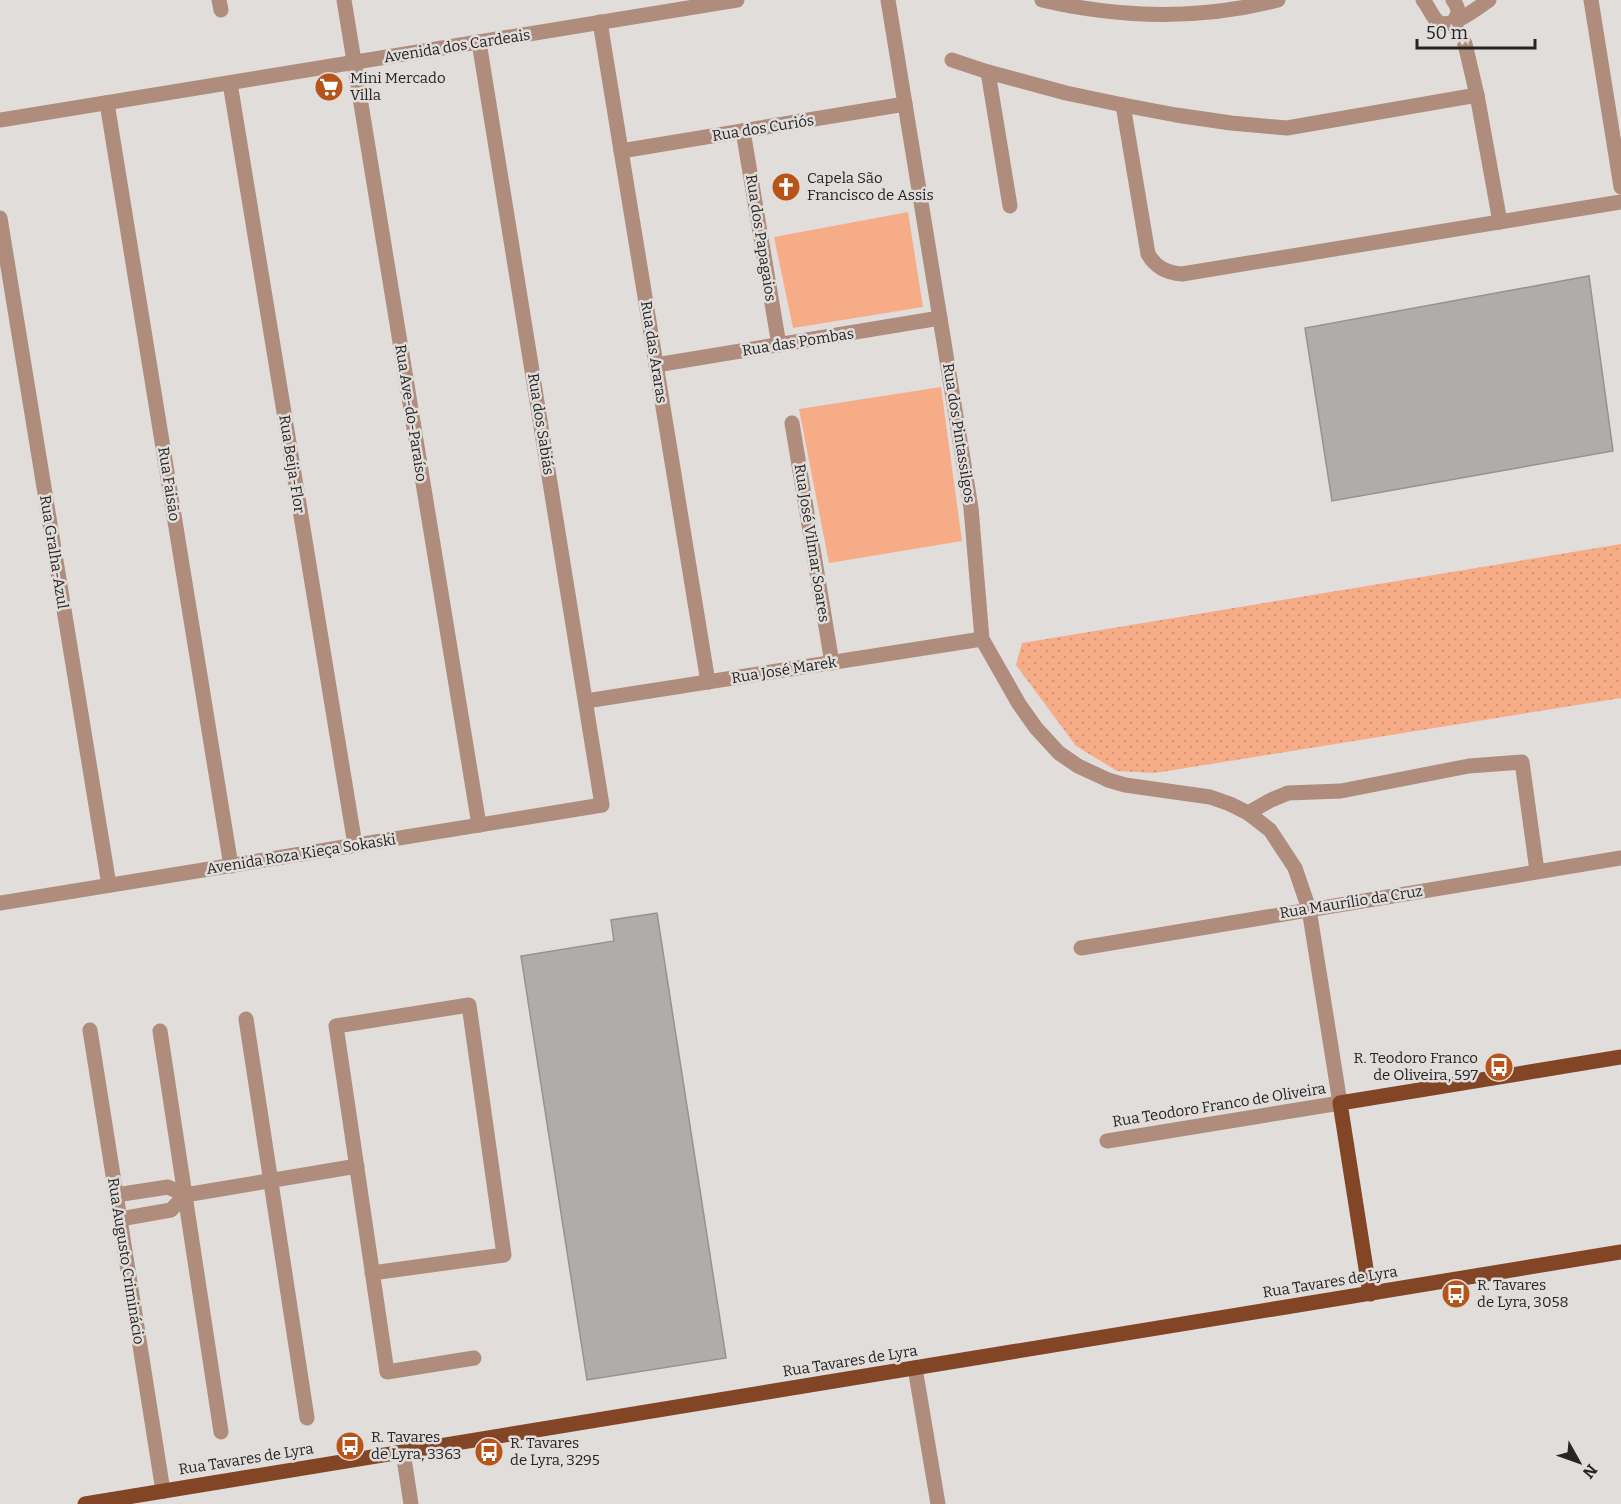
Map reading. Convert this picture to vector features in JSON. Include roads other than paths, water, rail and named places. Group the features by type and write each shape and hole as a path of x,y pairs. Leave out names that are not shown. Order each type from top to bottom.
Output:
{"main road":[{"name":"Rua Teodoro Franco de Oliveira","path":"1340,1103 1621,1057"},
{"path":"1340,1103 1370,1294"},
{"name":"Rua Tavares de Lyra","path":"85,1504 125,1501 163,1491 1621,1252"}],"street":[{"name":"Rua Ave-do-Paraíso","path":"344,0 479,825"},
{"name":"Avenida dos Cardeais","path":"0,120 737,0"},
{"name":"Rua dos Pintassilgos","path":"888,0 971,508 982,639 1019,704 1036,728 1059,753 1078,766 1125,785 1210,797 1248,813 1270,830 1295,868 1309,909 1340,1103"},
{"path":"1042,0 1101,11 1170,14 1204,13 1278,0"},
{"path":"1424,0 1438,21 1443,24 1453,23 1489,0"},
{"path":"1453,0 1458,13 1453,23"},
{"path":"1591,0 1621,187"},
{"name":"Rua das Araras","path":"600,22 708,682"},
{"path":"1453,23 1465,44 1477,95 1500,222"},
{"name":"Rua dos Sabiás","path":"479,42 602,805"},
{"path":"952,60 1066,93 1123,105 1198,118 1287,128 1477,95"},
{"path":"988,72 1010,206"},
{"name":"Rua Beija-Flor","path":"230,83 355,845"},
{"name":"Rua Faisão","path":"107,103 231,866"},
{"name":"Rua dos Curiós","path":"621,151 905,104"},
{"path":"1123,105 1146,248 1155,265 1167,272 1182,274 1621,202"},
{"name":"Rua dos Papagaios","path":"743,131 779,345"},
{"name":"Rua Gralha-Azul","path":"0,218 109,885"},
{"name":"Rua das Pombas","path":"656,365 940,318"},
{"name":"Rua José Vilmar Soares","path":"792,423 832,663"},
{"name":"Rua José Marek","path":"586,701 982,639"},
{"path":"1248,813 1288,793 1341,791 1469,766 1522,762 1537,872"},
{"name":"Avenida Roza Kieça Sokaski","path":"0,903 602,805"},
{"name":"Rua Maurílio da Cruz","path":"1081,948 1621,858"},
{"path":"372,1273 504,1256 469,1005 336,1026 372,1273 387,1372 474,1358"},
{"path":"246,1019 307,1418"},
{"name":"Rua Augusto Criminácio","path":"90,1030 163,1491"},
{"path":"160,1030 221,1432"},
{"name":"Rua Teodoro Franco de Oliveira","path":"1107,1141 1340,1103"},
{"path":"116,1195 168,1187 185,1195 357,1166"},
{"path":"120,1219 171,1210 185,1195"},
{"path":"915,1368 938,1504"},
{"path":"403,1452 411,1504"}],"place":[{"name":"Mini Mercado Villa","path":"329,87"},
{"name":"Capela São Francisco de Assis","path":"786,187"},
{"name":"R. Teodoro Franco de Oliveira, 597","path":"1499,1067"},
{"name":"R. Tavares de Lyra, 3058","path":"1456,1294"},
{"name":"R. Tavares de Lyra, 3363","path":"350,1446"},
{"name":"R. Tavares de Lyra, 3295","path":"489,1452"}]}
